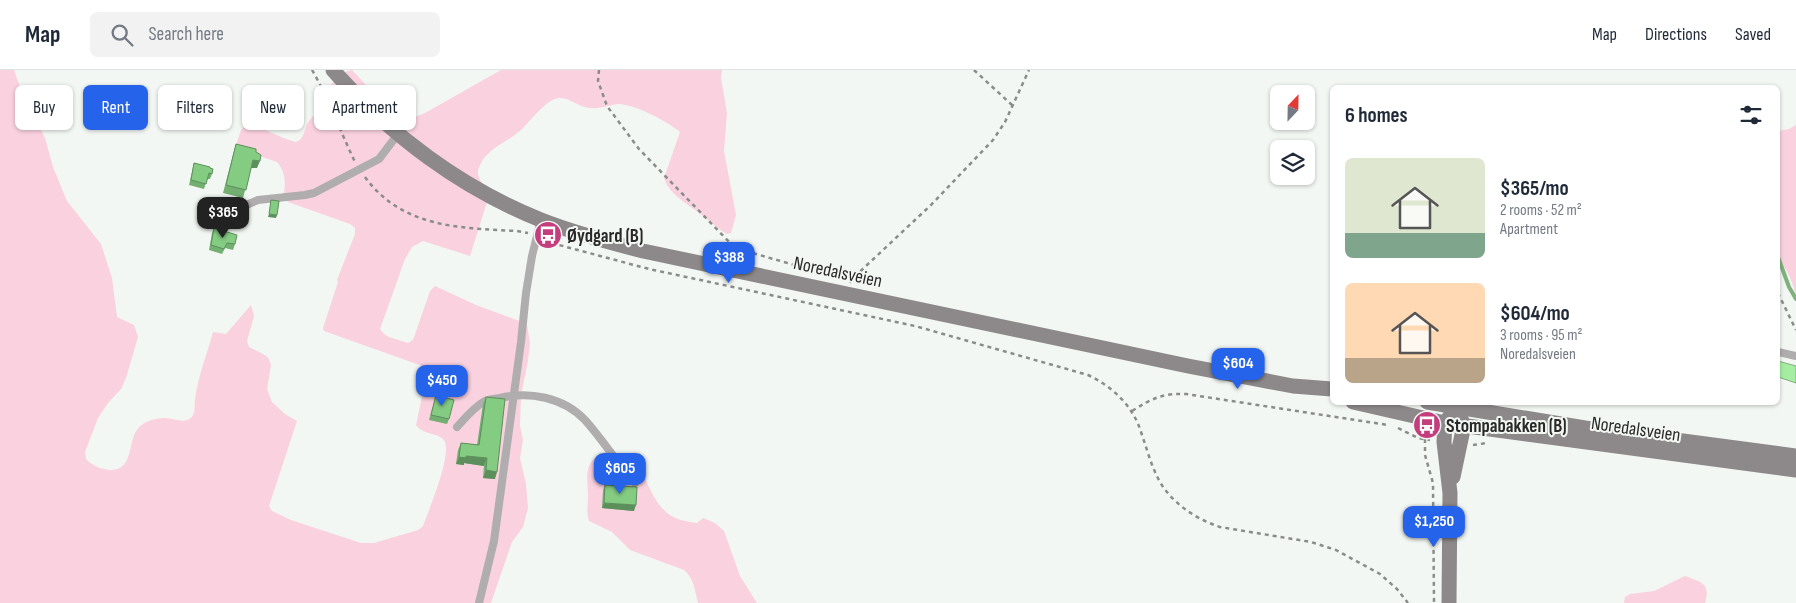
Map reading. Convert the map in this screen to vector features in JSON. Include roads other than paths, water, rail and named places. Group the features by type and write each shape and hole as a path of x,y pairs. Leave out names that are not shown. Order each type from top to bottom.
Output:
{"main road":[{"name":"Noredalsveien","path":"334,70 365,104 398,134 428,158 462,181 493,198 542,220 582,235 643,251 849,287 1188,366 1293,386 1330,397"},
{"name":"Noredalsveien","path":"1293,386 1330,389"},
{"name":"Noredalsveien","path":"1366,405 1445,423 1796,470"},
{"name":"Noredalsveien","path":"1442,405 1585,428 1796,456"},
{"path":"1450,493 1464,425 1456,408 1445,423 1444,442 1450,493 1450,603"}],"lane":[{"path":"232,211 258,200 314,193 379,159 398,134"},
{"path":"479,603 494,541 526,293 532,256 542,220"},
{"path":"1780,352 1796,356"},
{"path":"457,427 473,410 485,401 514,395 547,398 564,404 577,413 635,483"}],"waterway":[{"path":"1780,262 1789,287 1796,299"}],"place":[{"name":"Øydgard (B)","path":"548,235"},
{"name":"Stompabakken (B)","path":"1427,425"}]}
